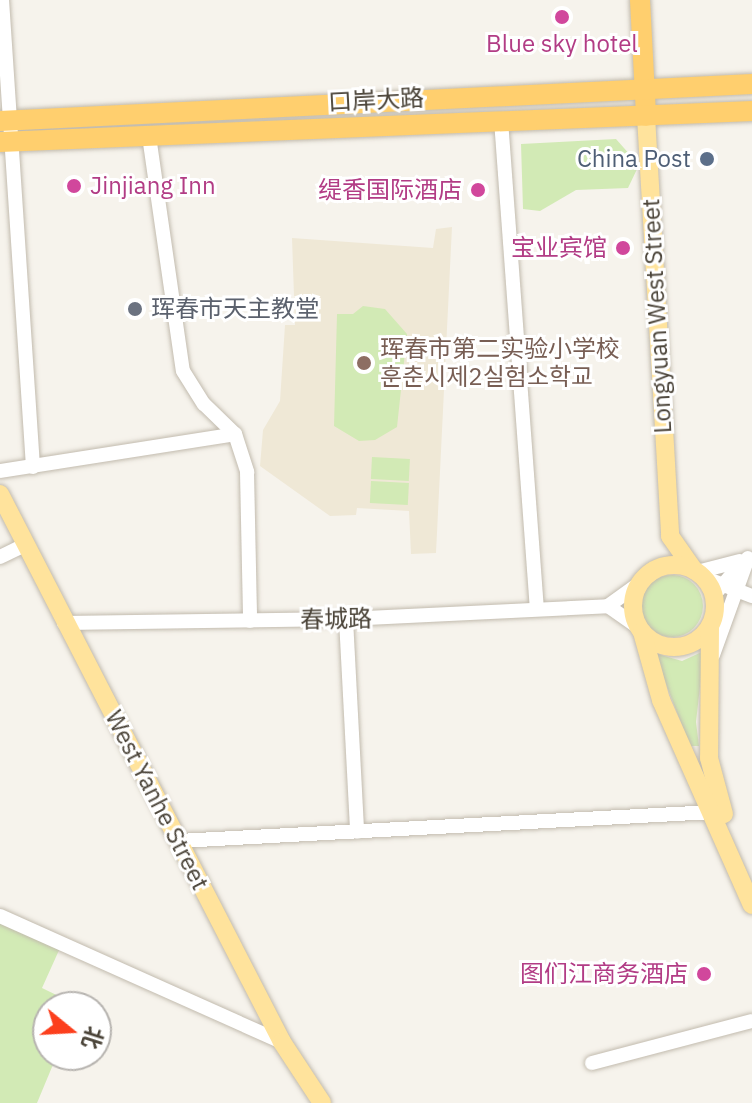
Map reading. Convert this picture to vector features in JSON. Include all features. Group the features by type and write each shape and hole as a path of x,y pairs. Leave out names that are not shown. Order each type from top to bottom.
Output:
{"highway":[{"name":"Longyuan West Street","path":"640,0 646,116"},
{"name":"口岸大路","path":"4,131 645,85 752,84"},
{"name":"口岸大路","path":"4,131 149,136 752,111"}],"main road":[{"name":"Longyuan West Street","path":"646,116 670,536"},
{"name":"West Yanhe Street","path":"0,494 282,1042 322,1103"},
{"path":"752,880 722,810 709,758 707,675 720,603 670,536 633,604 661,700 752,905"},
{"path":"644,579 671,565 698,573"},
{"path":"640,629 652,641 677,647 701,637 720,603"}],"street":[{"path":"2,0 4,131 33,467"},
{"path":"501,120 537,609"},
{"path":"149,136 183,371 204,404 235,434 247,472 250,621"},
{"path":"0,471 235,434"},
{"path":"0,557 27,544"},
{"path":"698,573 750,553"},
{"path":"707,675 720,603 750,553"},
{"path":"640,629 608,606 644,579"},
{"path":"720,603 752,596"},
{"path":"720,603 752,603"},
{"name":"春城路","path":"64,623 346,619 608,606"},
{"path":"346,619 357,832"},
{"path":"179,841 713,812"},
{"path":"0,916 282,1042"},
{"path":"592,1063 752,1021"}],"shaded area":[{"name":"珲春市第二实验小学校 훈춘시제2실험소학교","path":"452,227 436,553 411,554 409,511 357,508 356,515 330,516 260,466 263,430 280,401 285,325 295,325 292,238 433,248 436,229"}],"green space":[{"path":"616,139 639,165 628,188 576,190 540,211 523,209 521,144"},
{"path":"363,306 385,309 407,334 397,427 375,440 359,441 334,426 337,314 353,314"},
{"path":"372,457 410,459 409,481 371,479"},
{"path":"371,481 409,483 408,505 370,503"},
{"path":"672,575 684,577 694,584 701,594 701,618 694,628 684,635 672,637 660,635 650,628 643,618 641,606 643,594 650,584 660,577"},
{"path":"704,651 696,722 699,746 690,746 654,653 682,661"},
{"path":"0,921 60,948 42,988 48,991 32,991 32,1071 50,1071 37,1103 0,1103"}],"place":[{"name":"Blue sky hotel","path":"562,17"},
{"name":"China Post","path":"707,159"},
{"name":"Jinjiang Inn","path":"74,186"},
{"name":"缇香国际酒店","path":"478,190"},
{"name":"宝业宾馆","path":"623,248"},
{"name":"珲春市天主教堂","path":"135,309"},
{"name":"珲春市第二实验小学校 훈춘시제2실험소학교","path":"364,363"},
{"name":"图们江商务酒店","path":"704,974"}]}
